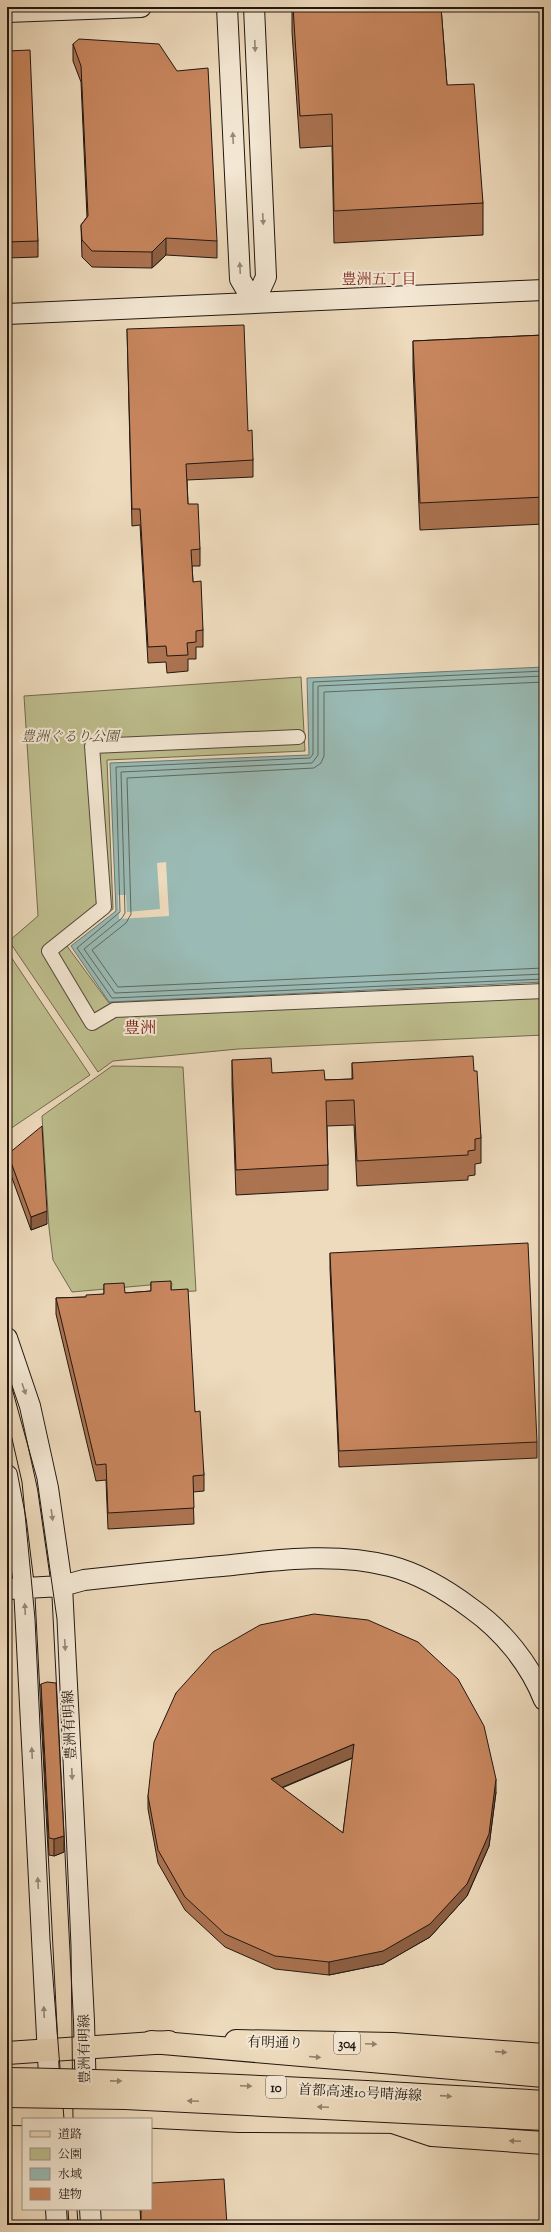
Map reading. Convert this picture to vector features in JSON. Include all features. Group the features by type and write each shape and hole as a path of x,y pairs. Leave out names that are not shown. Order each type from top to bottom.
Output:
{"main road":[{"name":"有明通り","path":"7,2053 150,2042 269,2041 393,2044 544,2055"},
{"path":"150,2042 390,2064 544,2076"},
{"name":"首都高速10号晴海線","path":"7,2079 133,2081 382,2092 544,2102"},
{"name":"首都高速10号晴海線","path":"7,2096 133,2098 544,2119"},
{"path":"7,2114 51,2117 124,2118"},
{"path":"152,2119 239,2121 432,2122 544,2128"},
{"path":"393,2122 432,2135 544,2143"}],"street":[{"path":"7,12 141,7"},
{"path":"227,7 240,278 254,303"},
{"path":"254,7 266,277 254,303"},
{"path":"7,314 544,290"},
{"path":"298,737 92,746 104,907 49,951 92,1024 114,1010 544,991"},
{"name":"豊洲有明線","path":"7,1338 30,1406 48,1488 62,1586 86,2117"},
{"path":"7,1476 16,1522 16,1588 51,2117"},
{"path":"16,1588 62,1586 84,1580 308,1558 358,1560 390,1566 444,1589 487,1619 511,1644 540,1690 544,1700"},
{"path":"56,2210 57,2225"},
{"path":"90,2210 91,2225"}],"green space":[{"name":"豊洲ぐるり公園","path":"301,677 305,751 107,760 113,909 67,946 109,1003 544,984 544,1035 238,1049 113,1061 98,1072 9,941 38,916 24,696"},
{"path":"7,951 90,1075 7,1131"},
{"path":"112,1066 183,1067 196,1291 171,1292 172,1283 72,1292 53,1260 49,1228 42,1116"},
{"path":"8,2148 11,2225 7,2225"}],"water":[{"path":"544,667 544,982 109,1002 71,946 116,911 110,763 309,755 307,678"}],"pier":[{"path":"166,862 169,916 119,919 118,895 126,895 127,912 160,909 157,863"}],"building":[{"path":"293,7 441,7 447,85 474,84 483,203 334,211 332,114 300,116"},
{"path":"79,39 159,44 177,71 208,68 217,241 166,238 152,252 92,251 82,240 81,225 88,216 81,66 73,44"},
{"path":"30,50 38,241 7,242 7,51"},
{"path":"244,325 248,431 252,430 253,460 186,464 188,504 198,504 200,549 191,550 193,582 201,581 203,630 196,631 196,642 187,643 188,655 167,656 166,646 148,647 140,509 132,509 127,329"},
{"path":"544,335 544,497 420,503 413,341"},
{"path":"7,543 11,628 7,628"},
{"path":"473,1056 474,1071 477,1071 481,1138 475,1139 475,1150 468,1151 468,1155 357,1161 354,1100 326,1101 328,1165 236,1170 232,1060 271,1058 272,1073 324,1070 325,1080 353,1079 352,1063"},
{"path":"42,1126 47,1211 31,1217 8,1154"},
{"path":"528,1243 537,1442 339,1451 330,1253"},
{"path":"171,1281 171,1290 188,1289 195,1412 200,1411 204,1475 193,1476 194,1508 108,1513 106,1464 96,1465 56,1298 86,1297 86,1295 104,1294 104,1284 124,1283 125,1293 151,1291 151,1282"},
{"path":"314,1614 368,1620 418,1642 458,1679 484,1726 496,1779 489,1834 467,1884 430,1924 383,1951 329,1962 275,1956 225,1934 185,1897 158,1850 148,1796 154,1742 176,1693 213,1652 260,1625","holes":["354,1744 343,1833 271,1779"]},
{"path":"47,1682 56,1683 64,1836 54,1839 49,1838 41,1684"},
{"path":"224,2179 227,2225 141,2225 141,2210 152,2210 152,2183"}],"tram line":[{"path":"7,1370 37,1479 57,1619 71,1946 73,2118"},
{"path":"7,1417 22,1482 35,1619 50,1940 64,2118"},
{"path":"68,2210 69,2225"},
{"path":"77,2210 78,2225"}],"district":[{"name":"豊洲五丁目","path":"379,279"},
{"name":"豊洲","path":"140,1027"}]}
